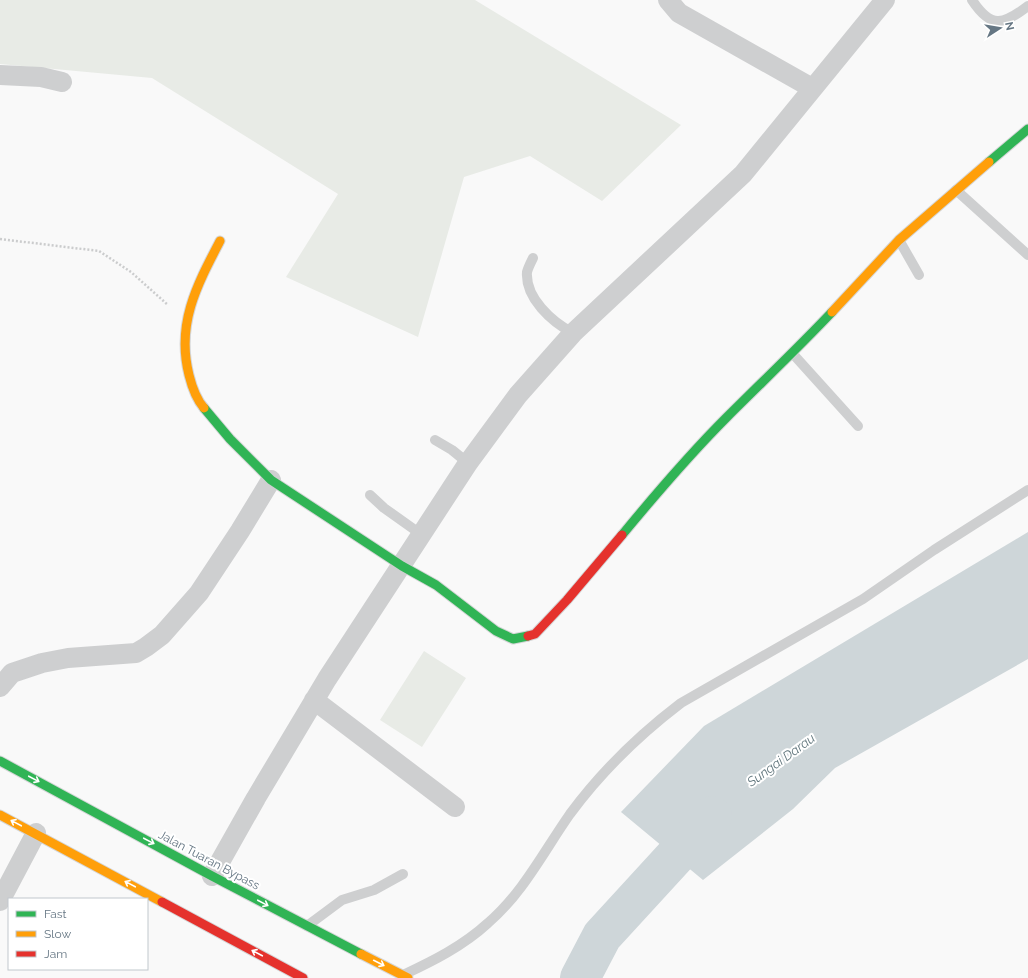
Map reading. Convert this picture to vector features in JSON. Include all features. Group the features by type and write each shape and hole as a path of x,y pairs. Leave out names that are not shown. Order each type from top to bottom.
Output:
{"main road":[{"path":"220,241 203,274 192,300 186,322 184,356 190,380 198,402 230,439 271,480 402,566 436,585 496,631 513,639 521,639 535,634 567,600 659,490 726,418 793,354 899,240 1028,129"},
{"name":"Jalan Tuaran Bypass","path":"0,761 212,876 405,977"},
{"path":"0,815 36,833 277,971 303,978"}],"street":[{"path":"668,0 679,13 812,88"},
{"path":"212,876 314,700 468,463 518,395 573,333 743,174 885,0"},
{"path":"0,75 42,77 62,82"},
{"path":"0,687 12,673 42,663 68,658 136,653 146,647 162,634 199,593 240,531 271,480"},
{"path":"314,700 455,807"},
{"path":"0,901 36,833"}],"lane":[{"path":"972,0 981,14 994,22 1011,18 1028,6"},
{"path":"956,190 1028,255"},
{"path":"899,240 919,275"},
{"path":"533,258 527,272 528,285 535,299 562,328 573,333"},
{"path":"793,354 858,426"},
{"path":"435,440 452,450 468,463"},
{"path":"405,977 443,956 488,923 518,891 570,814 612,764 662,717 681,703 863,599 934,550 1028,490"},
{"path":"370,495 384,508 422,535"},
{"path":"307,926 342,900 374,890 403,874"}],"path":[{"path":"0,239 98,251 132,272 186,322"}],"shaded area":[{"path":"0,0 475,0 681,125 602,201 530,156 464,177 418,337 286,277 338,194 152,78 0,64"},
{"path":"424,651 466,678 422,747 380,720"}],"water":[{"path":"1028,532 1028,659 835,768 793,809 703,880 621,812 704,726"}],"waterway":[{"name":"Sungai Darau","path":"580,978 602,936 712,816"}],"traffic: fast":[{"path":"989,162 1028,129"},
{"path":"622,535 700,445 832,312"},
{"path":"204,408 230,439 271,480 402,566 436,585 496,631 513,639 528,636"},
{"path":"0,761 212,876 361,954"}],"traffic: slow":[{"path":"832,312 899,240 989,162"},
{"path":"204,408 197,397 190,379 185,339 191,305 204,273 220,241"},
{"path":"0,815 162,902"},
{"path":"361,954 408,978"}],"traffic: jam":[{"path":"528,636 535,634 567,600 622,535"},
{"path":"162,902 303,978"}]}
